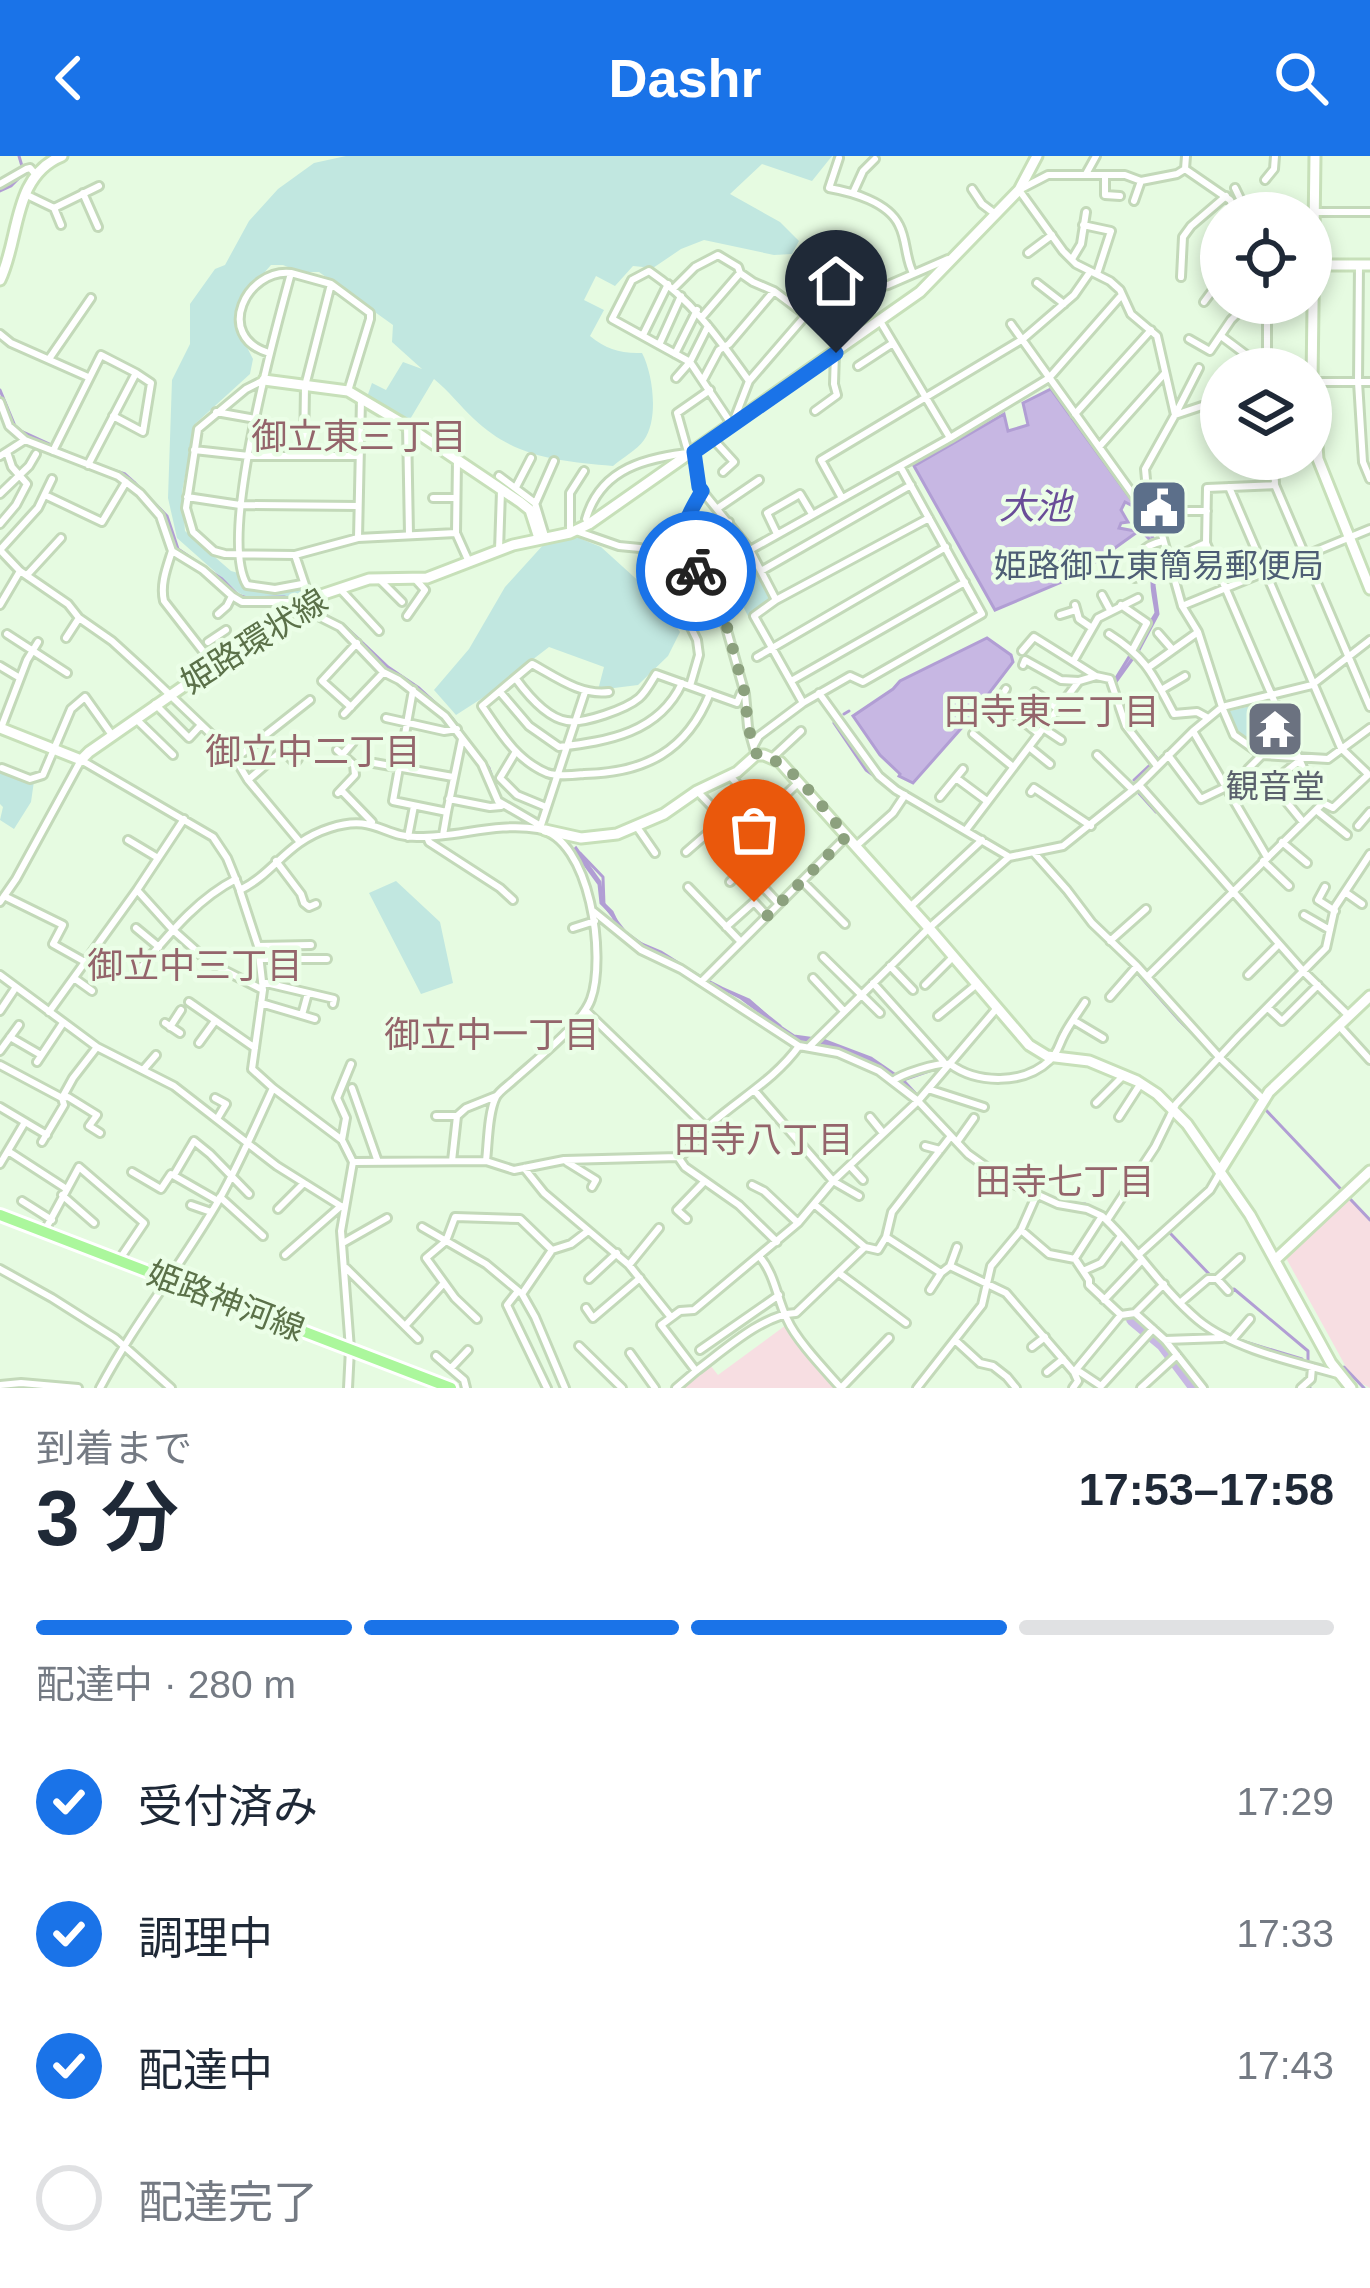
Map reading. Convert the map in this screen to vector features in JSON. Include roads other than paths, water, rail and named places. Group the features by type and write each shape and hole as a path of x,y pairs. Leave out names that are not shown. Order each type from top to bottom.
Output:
{"main road":[{"name":"姫路神河線","path":"0,1215 451,1388"}],"street":[{"path":"0,184 62,156"},
{"path":"1085,175 1096,156"},
{"path":"1185,169 1186,156"},
{"path":"1265,180 1274,169 1275,156"},
{"path":"1314,192 1315,156"},
{"path":"838,158 830,188 853,193 894,218 913,273"},
{"path":"853,193 875,159"},
{"name":"姫路環状線","path":"81,760 304,602 369,579 441,574 499,550 589,524 920,292 1019,190 1032,159"},
{"path":"1175,415 1157,336 1131,314 1120,290 1072,259 1019,190 1048,176 1125,175 1141,182 1185,169"},
{"path":"1185,169 1220,192"},
{"path":"0,280 28,171"},
{"path":"1105,176 1106,195 1120,196"},
{"path":"1134,201 1141,182"},
{"path":"54,208 99,186"},
{"path":"1235,188 1237,192"},
{"path":"972,189 996,214"},
{"path":"24,194 54,208 61,225"},
{"path":"83,194 93,223"},
{"path":"1072,259 1081,244 1086,212"},
{"path":"1332,212 1370,212"},
{"path":"1180,278 1183,238 1200,218"},
{"path":"842,498 821,460 1022,339 1064,304 1094,273 1112,231 1083,225"},
{"path":"1028,254 1052,235"},
{"path":"643,336 671,287 718,255 806,315"},
{"path":"732,425 749,381 806,315 957,255"},
{"path":"1332,265 1365,265 1358,382 1363,462 1370,478"},
{"path":"732,425 691,362 612,319 632,280 649,272 682,296 749,381"},
{"path":"269,352 247,342 238,324 254,288 274,273 331,284 370,313 348,391"},
{"path":"291,273 269,352 239,505 242,574 248,585 275,589 302,584"},
{"path":"675,354 699,314 740,273"},
{"path":"1037,283 1064,304"},
{"path":"304,455 305,386 331,284"},
{"path":"703,380 724,346 774,291"},
{"path":"658,345 682,296"},
{"path":"750,550 1049,378 1121,296"},
{"path":"49,359 91,298"},
{"path":"880,321 950,438"},
{"path":"1011,324 1162,538 1182,606 1198,632 1234,735 1262,755 1328,759 1370,728"},
{"path":"1189,339 1210,351 1228,324"},
{"path":"676,378 691,362 709,326"},
{"path":"1075,414 1151,330"},
{"path":"0,334 89,377"},
{"path":"1221,336 1236,348"},
{"path":"858,366 893,343"},
{"path":"814,412 837,394 836,353"},
{"path":"54,447 101,355 151,383 143,432 113,416"},
{"path":"1142,508 1147,490 1145,469 1199,368"},
{"path":"89,461 136,373"},
{"path":"1099,447 1166,373"},
{"path":"456,533 358,538 295,555 214,550 193,532 186,508 198,429 263,380 348,391 536,503"},
{"path":"1332,382 1370,382"},
{"path":"710,390 677,413 699,487 750,550 776,600"},
{"path":"358,538 361,399"},
{"path":"0,402 9,425 25,440 54,447 118,476 160,516 172,551 164,601 213,664"},
{"path":"1175,415 1200,407"},
{"path":"216,412 256,419"},
{"path":"290,423 304,422"},
{"path":"407,426 409,534"},
{"path":"713,439 734,463 723,472"},
{"path":"0,524 27,484 3,454 25,440"},
{"path":"194,450 249,457 358,456"},
{"path":"589,524 589,509 604,484 651,458 691,452"},
{"path":"0,494 36,454"},
{"path":"516,487 531,458"},
{"path":"457,460 456,533 469,562"},
{"path":"542,537 536,503 554,461"},
{"path":"172,551 242,602 304,602 340,626 383,672 446,716 504,806 561,836 609,836 637,827 730,776 755,750 759,736 819,693 850,676 863,682 982,614 900,466"},
{"path":"500,692 529,726 559,747 628,735 667,709 686,685 699,655 698,640 662,566 640,548 573,531 570,494 584,471"},
{"path":"52,479 38,508 0,550 112,641 201,725 235,759 299,841"},
{"path":"718,508 759,479"},
{"path":"1275,480 1370,707"},
{"path":"1326,480 1370,590"},
{"path":"45,495 102,521 125,482"},
{"path":"500,482 530,510 542,537"},
{"path":"499,550 500,482"},
{"path":"761,571 911,485"},
{"path":"1275,485 1207,488 1206,543 1319,806 1348,835"},
{"path":"1229,487 1341,748 1369,776 1334,808 1319,806"},
{"path":"702,491 685,520 688,560 727,627 755,750 784,766 799,782 1029,1045 1052,1057 1089,1061 1124,1075 1175,1111 1250,1215 1338,1374 1351,1388"},
{"path":"777,534 767,513 800,494 812,514"},
{"path":"188,497 239,505 358,506"},
{"path":"433,498 457,498"},
{"path":"1135,578 1139,554 1162,538 1173,511 1207,511"},
{"path":"803,703 754,616 929,518"},
{"path":"685,520 709,534 723,530 729,522"},
{"path":"1182,606 1370,529"},
{"path":"0,605 23,573 61,538"},
{"path":"1167,561 1206,543"},
{"path":"757,657 946,547"},
{"path":"295,555 304,602"},
{"path":"694,568 715,558"},
{"path":"706,586 726,577"},
{"path":"407,616 424,590 415,578"},
{"path":"164,579 178,581"},
{"path":"379,579 402,602"},
{"path":"791,681 965,582"},
{"path":"339,589 379,631"},
{"path":"1102,595 1111,610"},
{"path":"218,614 232,596"},
{"path":"716,606 736,596"},
{"path":"1074,660 1098,618 1138,598"},
{"path":"1121,605 1147,623 1135,651"},
{"path":"1060,614 1075,608 1079,619 1092,628"},
{"path":"66,638 79,618"},
{"path":"208,642 226,630"},
{"path":"1149,667 1198,632"},
{"path":"1158,633 1172,649"},
{"path":"7,634 67,673"},
{"path":"1108,634 1135,651 1149,667 1174,714 1197,712 1208,718"},
{"path":"1022,651 1034,637 1096,676 1110,679 1126,726 1157,766"},
{"path":"353,1162 486,1161 514,1169 564,1160 678,1157 691,1151 706,1127 818,1037 1009,857 1063,846 1136,787 1222,707 1312,685 1370,640"},
{"path":"38,642 0,728 81,760 184,819 218,843 236,879 260,959 261,1003 252,1069 342,1140 353,1162 342,1207 348,1388"},
{"path":"351,706 322,681 357,643"},
{"path":"1023,664 1025,660 1060,680 1096,676"},
{"path":"609,692 585,692 532,664 482,706 515,753 548,774 605,774 650,762 689,733 710,693"},
{"path":"0,666 20,678"},
{"path":"344,714 383,672"},
{"path":"516,679 526,693 565,721 619,710 640,697 656,674 736,703 745,694"},
{"path":"1161,690 1185,676"},
{"path":"966,830 1079,681"},
{"path":"1006,689 996,704 1061,740"},
{"path":"412,690 393,801 447,812"},
{"path":"542,826 585,692"},
{"path":"1035,692 1058,709"},
{"path":"819,693 879,776 1009,857"},
{"path":"2,768 30,779 43,775 71,709 85,697 112,735"},
{"path":"235,759 310,700"},
{"path":"155,704 189,737 201,725"},
{"path":"135,718 173,755"},
{"path":"386,718 460,733"},
{"path":"772,758 802,731"},
{"path":"1193,731 1265,859 1288,886"},
{"path":"443,835 460,733"},
{"path":"974,734 1014,767"},
{"path":"352,742 339,753 354,765 355,775 339,791 375,825"},
{"path":"155,753 163,745"},
{"path":"1029,747 1050,764"},
{"path":"248,780 284,751 295,763 298,759"},
{"path":"515,753 500,778 517,795 547,807"},
{"path":"1097,755 1136,787 1277,946 1348,1016"},
{"path":"1168,755 1201,800 1225,788"},
{"path":"1248,769 1262,755"},
{"path":"1275,780 1297,758"},
{"path":"81,760 2,899 63,925 53,944 85,962"},
{"path":"374,763 454,777"},
{"path":"940,796 963,769"},
{"path":"730,776 756,804"},
{"path":"956,778 988,802"},
{"path":"759,820 799,782"},
{"path":"1031,792 1034,788 1091,826"},
{"path":"686,852 724,818 697,791"},
{"path":"856,846 893,813 905,795"},
{"path":"449,800 504,806"},
{"path":"1285,800 1304,821"},
{"path":"408,837 414,806"},
{"path":"1147,977 1319,806"},
{"path":"1358,826 1370,812"},
{"path":"49,1013 184,819"},
{"path":"240,890 299,841 346,824 375,825 408,837 542,826 569,850 596,921 597,977 586,1012 496,1096 466,1108 457,1117 452,1161"},
{"path":"637,827 655,854"},
{"path":"710,831 722,844"},
{"path":"703,979 847,836"},
{"path":"427,837 513,900"},
{"path":"133,840 158,858"},
{"path":"910,907 982,840"},
{"path":"1282,842 1307,862"},
{"path":"1034,853 1134,968 1264,1100"},
{"path":"1075,1259 1155,1147 1176,1104 1327,948 1334,911 1370,854"},
{"path":"737,859 779,904"},
{"path":"276,861 304,903 316,904"},
{"path":"730,882 745,867"},
{"path":"1361,867 1370,873"},
{"path":"137,972 212,891 236,879"},
{"path":"802,881 845,924"},
{"path":"688,886 740,942"},
{"path":"1325,887 1318,900 1334,911"},
{"path":"137,890 210,962 262,986 334,999 333,1004"},
{"path":"1345,892 1362,904"},
{"path":"726,927 754,902 767,916"},
{"path":"1110,941 1146,909"},
{"path":"593,911 641,950 703,979 804,1046 838,1053 896,1078 968,1154 1003,1179 1036,1196 1106,1217 1199,1321 1231,1338 1338,1374"},
{"path":"1304,915 1330,930"},
{"path":"573,928 596,921"},
{"path":"136,928 159,947"},
{"path":"258,946 311,945"},
{"path":"1248,975 1277,946"},
{"path":"823,957 880,1013"},
{"path":"927,980 953,957"},
{"path":"260,959 327,959"},
{"path":"890,966 914,990"},
{"path":"1110,997 1134,968"},
{"path":"0,975 97,1048 174,1086 248,1144 342,1207"},
{"path":"74,978 92,992"},
{"path":"813,978 844,1011"},
{"path":"873,983 947,1063 973,1076 997,1079 1022,1075 1048,1063 1085,1002"},
{"path":"938,1016 977,984"},
{"path":"1268,1008 1282,1021 1318,985"},
{"path":"0,1011 16,988"},
{"path":"302,1015 308,993"},
{"path":"1104,1300 1141,1255 1210,1190 1269,1092 1370,996"},
{"path":"189,1002 255,1048"},
{"path":"261,1003 315,1019"},
{"path":"696,1371 661,1325 670,1316 694,1310 798,1223 833,1181 919,1100 998,1008"},
{"path":"180,1033 168,1025 182,1010"},
{"path":"586,1012 706,1127"},
{"path":"1073,1020 1103,1037"},
{"path":"199,1043 215,1021"},
{"path":"10,1037 39,1058 63,1023"},
{"path":"0,1051 19,1025"},
{"path":"1338,1026 1370,1060"},
{"path":"0,1107 45,1139 73,1078 97,1048"},
{"path":"143,1070 156,1055"},
{"path":"896,1078 947,1063"},
{"path":"342,1140 346,1118 337,1098 351,1064"},
{"path":"0,1065 97,1114 89,1126 100,1133"},
{"path":"1096,1103 1124,1075"},
{"path":"1119,1117 1141,1083"},
{"path":"100,1388 122,1345 219,1199 273,1088"},
{"path":"352,1088 378,1162"},
{"path":"928,1089 984,1107"},
{"path":"754,1090 833,1181 859,1196"},
{"path":"486,1161 496,1096"},
{"path":"215,1098 226,1104 217,1119"},
{"path":"436,1116 457,1117"},
{"path":"870,1117 884,1133"},
{"path":"814,1204 865,1247 878,1250 892,1212 940,1150 974,1118"},
{"path":"0,1164 25,1122"},
{"path":"132,1172 161,1189 194,1141 248,1194"},
{"path":"926,1146 940,1150"},
{"path":"8,1151 64,1192 94,1222"},
{"path":"678,1157 777,1242"},
{"path":"564,1160 596,1180 592,1187"},
{"path":"850,1166 863,1180"},
{"path":"44,1232 79,1167 144,1223 119,1261"},
{"path":"524,1168 544,1193 629,1265 670,1316"},
{"path":"1276,1259 1370,1171"},
{"path":"174,1175 219,1199 263,1236"},
{"path":"278,1209 304,1183"},
{"path":"687,1219 677,1210 704,1183"},
{"path":"752,1185 766,1188 798,1223"},
{"path":"919,1387 982,1305 991,1265 1021,1229 1036,1196"},
{"path":"22,1201 52,1220"},
{"path":"191,1205 211,1212"},
{"path":"285,1255 342,1207"},
{"path":"477,1318 426,1258 446,1241 455,1217 520,1219 552,1250"},
{"path":"342,1244 387,1218"},
{"path":"422,1227 487,1264 520,1293 565,1388"},
{"path":"629,1265 659,1228"},
{"path":"1021,1229 1049,1254 1075,1259 1089,1285 1121,1315"},
{"path":"547,1388 507,1305 552,1250 588,1231"},
{"path":"1083,1271 1101,1263 1121,1236"},
{"path":"886,1238 941,1273"},
{"path":"676,1388 747,1333 786,1313 796,1313 865,1247"},
{"path":"929,1289 950,1266 957,1247"},
{"path":"589,1279 617,1253"},
{"path":"760,1257 787,1319 842,1388 889,1338"},
{"path":"1180,1303 1240,1258"},
{"path":"343,1265 418,1339"},
{"path":"950,1266 1006,1293 1074,1372 1078,1381 1073,1388"},
{"path":"0,1269 122,1345 171,1388"},
{"path":"839,1273 906,1323"},
{"path":"586,1308 593,1318 640,1278"},
{"path":"1217,1279 1228,1291"},
{"path":"405,1326 444,1283"},
{"path":"1074,1372 1121,1315 1135,1313 1164,1284"},
{"path":"700,1350 748,1312 779,1295"},
{"path":"466,1309 475,1300"},
{"path":"1135,1313 1165,1340 1231,1338 1250,1318"},
{"path":"1074,1372 1101,1386 1151,1332"},
{"path":"1032,1347 1045,1337"},
{"path":"1165,1340 1203,1388"},
{"path":"956,1341 1016,1388"},
{"path":"579,1346 622,1388"},
{"path":"451,1368 468,1350"},
{"path":"630,1353 655,1388"},
{"path":"436,1356 464,1380 466,1388"},
{"path":"1141,1388 1174,1357"},
{"path":"1047,1372 1063,1359"},
{"path":"1301,1388 1311,1379 1312,1366"},
{"path":"0,1385 78,1388"}],"water":[{"name":"大池","path":"1051,389 1133,502 1125,502 1121,510 1128,522 1119,528 1149,527 1160,557 1154,585 1158,614 1115,683 1132,728 1154,759 1125,721 1113,683 1156,613 1152,583 1156,550 1149,538 1140,530 1076,576 995,610 914,466 1004,414 1008,431 1028,425 1023,403"},
{"path":"987,638 1011,655 1013,662 913,783 899,776 853,716 900,681"},
{"path":"576,848 600,882 602,902 620,929 703,978 631,941 619,929 601,903 599,884"},
{"path":"724,989 749,1000 794,1036 823,1040 871,1058 900,1078 944,1063 903,1080 972,1154 1054,1199 1085,1204 1107,1214 1166,1282 1106,1216 1054,1200 987,1166 969,1153 910,1089 873,1062 823,1043 796,1039"}],"waterway":[{"path":"0,191 24,173 19,156"},
{"path":"0,390 15,426 80,458"},
{"path":"89,462 125,474 134,482 167,516 178,549 238,595 301,601"},
{"path":"309,606 345,626 452,718 489,768 498,794"},
{"path":"844,714 849,711"},
{"path":"834,723 866,770 877,778"},
{"path":"1134,780 1151,764"},
{"path":"1137,791 1156,812"},
{"path":"524,813 542,823"},
{"path":"580,853 603,877 604,905 625,932 647,948"},
{"path":"1000,869 1012,860 1035,858"},
{"path":"1057,884 1090,926 1258,1101"},
{"path":"755,1006 780,1026"},
{"path":"1264,1108 1370,1220"},
{"path":"993,1168 1021,1183"},
{"path":"1170,1233 1210,1275"},
{"path":"1216,1283 1227,1295 1234,1289 1308,1351 1308,1360"},
{"path":"1133,1319 1163,1344 1196,1388"},
{"path":"1239,1340 1302,1359"},
{"path":"1344,1367 1364,1388"}],"place":[{"name":"姫路御立東簡易郵便局","path":"1159,508"},
{"name":"観音堂","path":"1275,729"}],"district":[{"name":"御立東三丁目","path":"359,436"},
{"name":"田寺東三丁目","path":"1052,711"},
{"name":"御立中二丁目","path":"313,751"},
{"name":"御立中三丁目","path":"195,965"},
{"name":"御立中一丁目","path":"492,1034"},
{"name":"田寺八丁目","path":"764,1139"},
{"name":"田寺七丁目","path":"1065,1181"}]}
